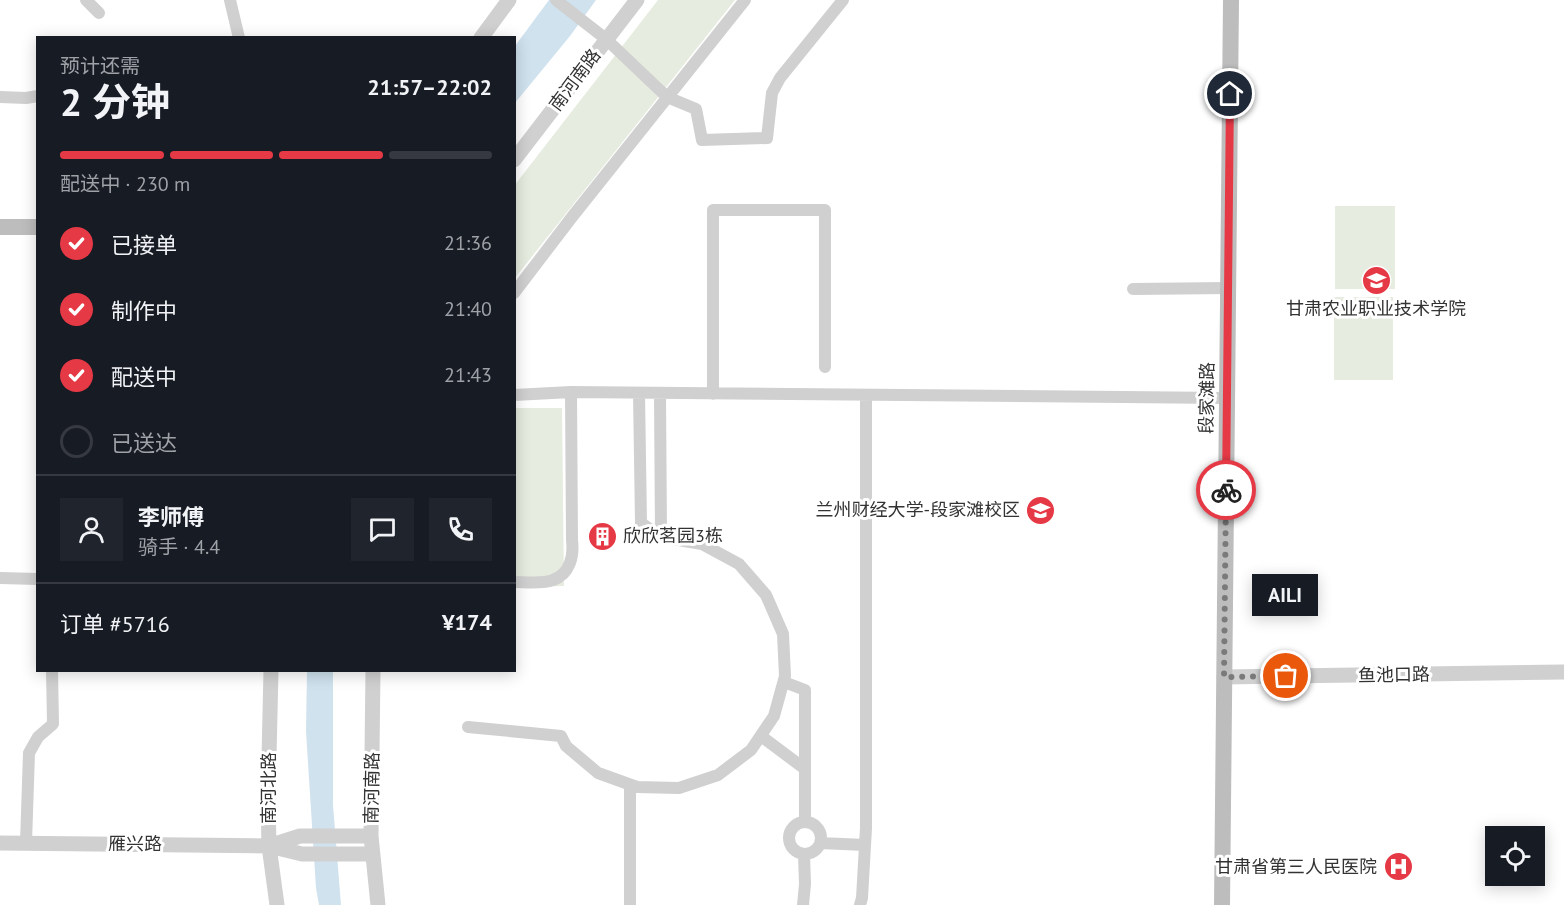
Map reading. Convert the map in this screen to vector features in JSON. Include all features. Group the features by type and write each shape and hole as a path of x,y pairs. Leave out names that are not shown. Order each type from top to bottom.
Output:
{"main road":[{"name":"段家滩路","path":"1222,905 1231,0"},
{"path":"0,227 36,227"}],"street":[{"path":"86,0 99,12"},
{"path":"230,0 239,36"},
{"path":"482,36 509,0"},
{"path":"556,0 606,39 667,97 696,109 702,140 767,138 772,93 780,78 843,0"},
{"name":"南河南路","path":"516,157 637,0"},
{"path":"516,290 745,0"},
{"path":"0,97 36,96"},
{"path":"714,394 712,210 825,210 825,367"},
{"path":"1133,289 1228,288"},
{"path":"516,395 571,392 1227,398"},
{"path":"516,582 552,581 567,569 572,560 571,392"},
{"path":"468,727 561,736 566,746 598,773 637,787 679,788 718,775 751,750 774,716 786,676 783,634 766,596 739,564 702,544 661,537 641,523 639,393"},
{"path":"660,394 661,537"},
{"path":"860,905 866,845 866,396"},
{"path":"0,578 36,579"},
{"path":"26,843 29,753 38,737 53,724 52,672"},
{"name":"南河北路","path":"271,672 269,846 277,905"},
{"name":"南河南路","path":"373,672 371,836 378,905"},
{"name":"鱼池口路","path":"1224,677 1564,672"},
{"path":"784,682 805,690 805,822"},
{"path":"761,736 805,769"},
{"path":"630,785 630,905"},
{"path":"805,822 818,829 820,843 814,851 804,854 795,851 789,838 796,825 805,822"},
{"path":"269,846 300,836 371,836"},
{"name":"雁兴路","path":"0,843 269,846"},
{"path":"820,843 866,845"},
{"path":"269,846 302,854 372,854"},
{"path":"803,905 804,854"}],"shaded area":[{"path":"658,0 735,0 516,277 516,183"},
{"path":"1335,206 1395,206 1395,289 1335,289"},
{"path":"1334,297 1393,297 1393,380 1334,380"},
{"path":"516,408 562,408 564,586 516,587"}],"water":[{"path":"549,0 596,0 570,36 516,102 516,45"},
{"path":"307,672 333,672 333,805 341,905 319,905 306,731"}],"way so far":[{"path":"1226,490 1224,677 1286,676"}],"place":[{"name":"甘肃农业职业技术学院","path":"1376,280"},
{"name":"兰州财经大学-段家滩校区","path":"1041,510"},
{"name":"欣欣茗园3栋","path":"602,536"},
{"name":"AILI","path":"1286,676"},
{"name":"甘肃省第三人民医院","path":"1398,867"}],"route":[{"path":"1226,490 1230,94"}]}
